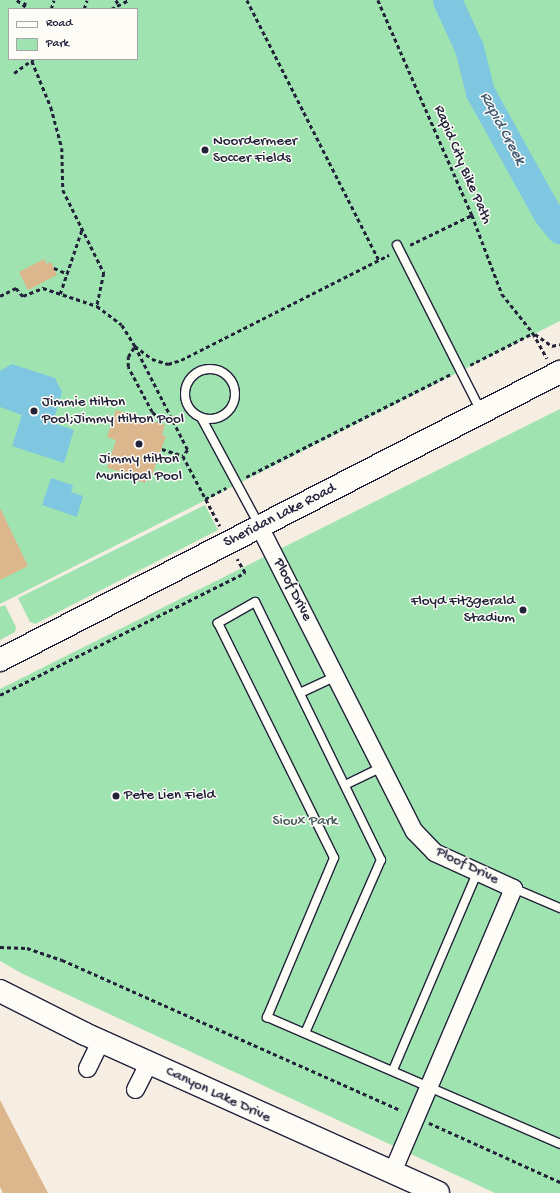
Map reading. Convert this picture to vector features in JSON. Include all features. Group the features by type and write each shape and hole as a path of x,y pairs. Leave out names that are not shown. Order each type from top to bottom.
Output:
{"street":[{"name":"Sheridan Lake Road","path":"0,660 560,372"},
{"name":"Ploof Drive","path":"259,526 382,767 421,839 434,852 477,874 513,888 430,1086 392,1172"},
{"name":"Canyon Lake Drive","path":"0,991 100,1041 438,1193"},
{"path":"87,1068 100,1041"},
{"path":"135,1089 148,1063"}],"lane":[{"path":"398,248 481,412"},
{"path":"202,419 219,419 232,408 236,392 231,380 222,372 214,369 198,372 187,384 185,397 189,408 202,419 259,526"},
{"path":"305,1033 381,860 256,602 218,623 334,858 267,1017 430,1086 560,1144"},
{"path":"300,693 336,676"},
{"path":"344,785 382,767"},
{"path":"393,1070 477,874"},
{"path":"513,888 560,908"}],"path":[{"path":"17,0 27,8"},
{"path":"24,6 26,0"},
{"path":"116,0 119,5"},
{"path":"113,8 129,0"},
{"path":"247,0 379,260"},
{"name":"Rapid City Bike Path","path":"378,0 472,215 502,294 533,333 552,346 560,344"},
{"path":"14,73 32,60 50,107 62,148 63,190 104,273 97,306"},
{"path":"135,346 152,359 168,364 181,360 379,260 398,248 472,215"},
{"path":"60,294 82,229"},
{"path":"54,268 68,274"},
{"path":"0,296 16,288 23,296 43,288 97,306 122,325 135,346 188,450 183,456"},
{"path":"205,499 533,333"},
{"path":"135,346 128,357 128,367 152,412 159,421 170,415"},
{"path":"0,695 245,573 183,456 162,449"},
{"path":"0,947 27,948 62,960 560,1182"}],"green space":[{"path":"0,0 560,0 560,321 0,604"},
{"name":"Sioux Park","path":"560,409 560,1193 495,1193 23,974 0,961 0,689"},
{"path":"205,505 218,530 35,624 30,622 18,598"},
{"path":"5,605 16,627 15,632 0,640 0,607"}],"water":[{"name":"Jimmie Hilton Pool;Jimmy Hilton Pool","path":"12,364 55,378 62,392 53,423 74,430 64,463 12,446 22,415 0,407 0,371"},
{"path":"51,478 73,485 71,492 83,496 77,517 42,505"}],"building":[{"path":"44,259 47,264 51,262 57,275 28,290 19,272"},
{"name":"Jimmy Hilton Municipal Pool","path":"116,410 165,425 162,435 166,436 150,481 146,480 145,483 121,476 122,472 107,468 116,440 107,437"},
{"path":"0,508 28,566 0,580"},
{"path":"0,1100 48,1193 3,1193 0,1187"}],"waterway":[{"name":"Rapid Creek","path":"447,0 469,48 480,92 547,213 560,229"}],"place":[{"name":"Noordermeer Soccer Fields","path":"205,150"},
{"name":"Jimmie Hilton Pool;Jimmy Hilton Pool","path":"34,411"},
{"name":"Jimmy Hilton Municipal Pool","path":"139,444"},
{"name":"Floyd Fitzgerald Stadium","path":"523,610"},
{"name":"Pete Lien Field","path":"116,796"}]}
